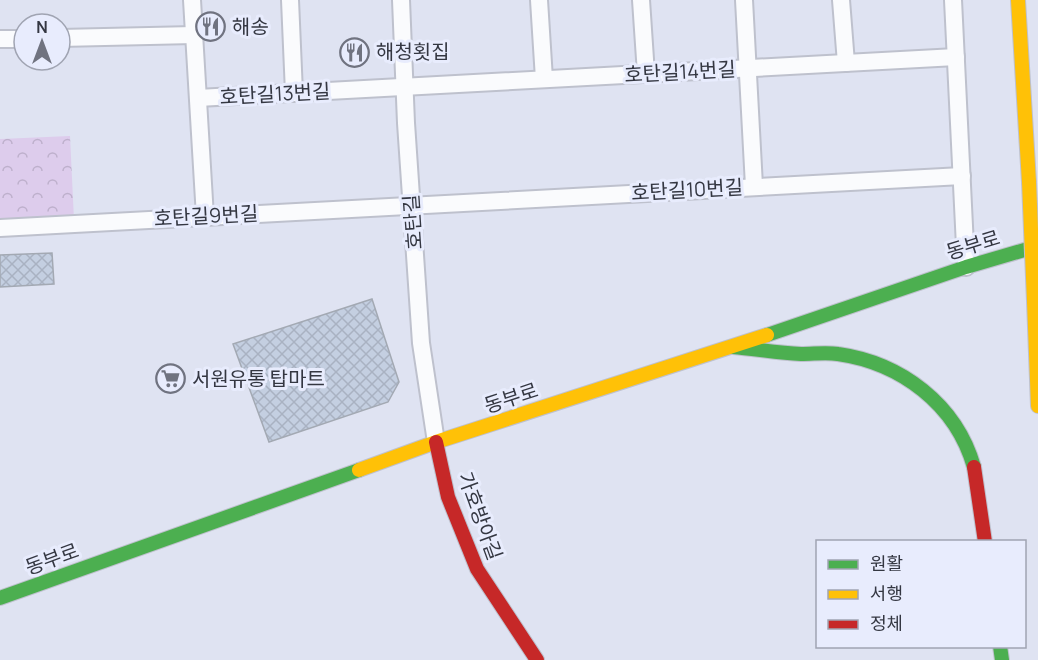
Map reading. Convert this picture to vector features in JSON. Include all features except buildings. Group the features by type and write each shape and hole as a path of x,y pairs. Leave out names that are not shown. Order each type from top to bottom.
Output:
{"main road":[{"path":"1018,0 1029,182 1038,406"},
{"name":"동부로","path":"0,598 436,442 733,347 966,267 1038,246"},
{"path":"733,347 800,354 835,353 849,356 878,364 906,378 932,396 952,419 967,446 975,476 985,540"},
{"name":"가호방아길","path":"436,442 448,497 477,569 537,660"}],"street":[{"name":"호탄길13번길","path":"192,0 198,98 405,86"},
{"path":"290,0 294,93"},
{"name":"호탄길","path":"401,0 422,342 436,442"},
{"path":"539,0 544,79"},
{"path":"641,0 646,74"},
{"path":"744,0 754,186"},
{"path":"841,0 846,63"},
{"path":"953,0 966,267"},
{"path":"72,38 194,35"},
{"name":"호탄길14번길","path":"405,86 956,57"},
{"path":"198,98 204,216"},
{"name":"호탄길10번길","path":"412,204 962,176"},
{"name":"호탄길9번길","path":"0,228 412,204"}],"green space":[{"path":"70,136 74,220 0,223 0,139"}],"traffic: fast":[{"path":"767,335 966,267 1038,246"},
{"path":"733,347 801,354 838,354 861,359 904,377 940,406 966,444 974,467"},
{"path":"0,598 359,470"},
{"path":"1000,648 1002,660"}],"traffic: slow":[{"path":"1018,0 1029,182"},
{"path":"1029,182 1034,301"},
{"path":"1034,301 1038,406"},
{"path":"359,470 436,442 767,335"}],"traffic: jam":[{"path":"436,442 448,497 477,569 537,660"},
{"path":"974,467 985,540"}],"place":[{"name":"해송","path":"211,27"},
{"name":"해청횟집","path":"355,52"},
{"name":"서원유통 탑마트","path":"171,379"}]}
